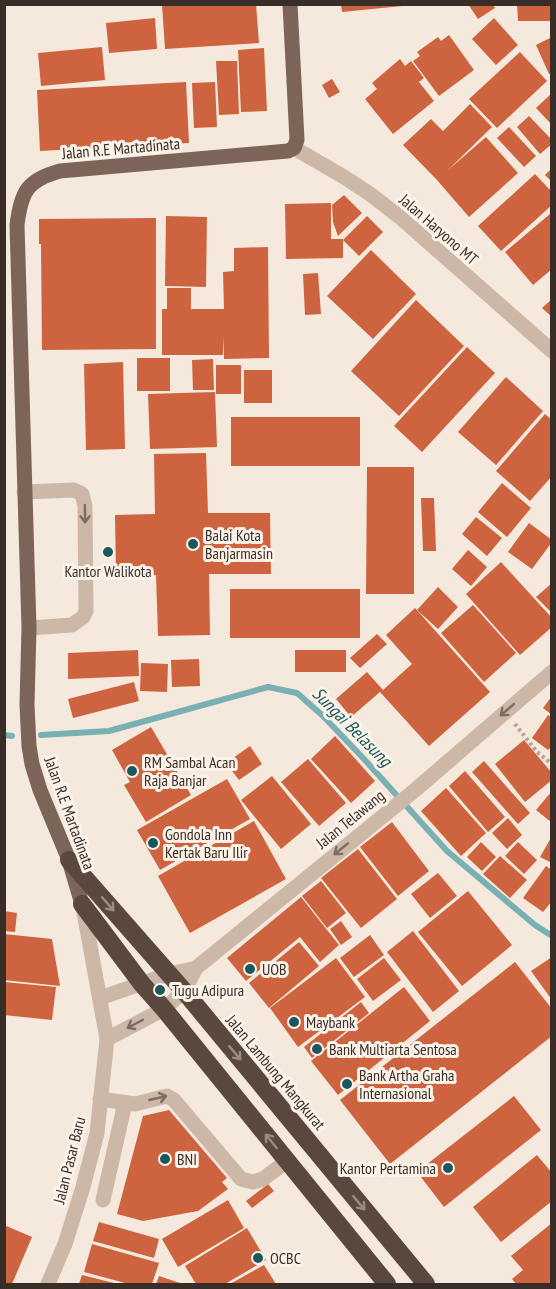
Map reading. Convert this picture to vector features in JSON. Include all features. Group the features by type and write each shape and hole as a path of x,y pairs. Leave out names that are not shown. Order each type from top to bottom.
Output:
{"highway":[{"name":"Jalan Lambung Mangkurat","path":"69,860 184,991 426,1284"},
{"path":"82,904 141,984 164,1009 387,1284"}],"main road":[{"path":"290,4 297,140 294,148"},
{"name":"Jalan R.E Martadinata","path":"82,904 69,860 40,790 29,746 27,705 29,628 16,225 19,210 23,196 37,179 60,171 288,151 294,148"}],"street":[{"name":"Jalan Haryono MT","path":"294,148 344,177 393,212 552,351"},
{"path":"24,492 74,490 82,494 85,506 86,611 72,625 29,628"},
{"name":"Jalan Telawang","path":"184,991 196,968 414,790 552,672"},
{"name":"Jalan R.E Martadinata","path":"82,904 107,1039"},
{"name":"Jalan Telawang","path":"100,998 169,974 196,968"},
{"path":"107,1039 164,1009 184,991"},
{"name":"Jalan Pasar Baru","path":"48,1284 65,1244 97,1133 107,1039"},
{"path":"100,1099 135,1104 167,1096 174,1100 241,1179 253,1182 263,1179 287,1161"},
{"path":"103,1200 125,1103"}],"path":[{"path":"505,712 537,752 552,764"}],"building":[{"path":"162,4 256,4 259,43 165,49"},
{"path":"341,4 402,4 402,6 342,12"},
{"path":"468,4 493,4 495,8 478,19"},
{"path":"517,4 550,4 550,21 518,21"},
{"path":"155,18 157,49 109,53 106,23"},
{"path":"494,18 518,45 496,65 472,39"},
{"path":"449,35 474,70 439,96 413,61 420,56 417,52 438,37 441,41"},
{"path":"552,37 552,73 549,74 536,45"},
{"path":"102,47 105,80 41,86 38,53"},
{"path":"264,48 267,111 241,112 238,50"},
{"path":"520,52 547,81 497,128 469,99"},
{"path":"400,59 405,66 411,61 424,78 419,82 434,101 393,134 365,99 377,89 372,83"},
{"path":"216,61 237,61 239,114 219,115"},
{"path":"332,79 340,92 329,98 322,85"},
{"path":"186,82 189,143 40,151 37,90"},
{"path":"215,82 217,127 194,128 192,83"},
{"path":"552,93 552,125 536,108"},
{"path":"470,104 492,127 447,171 486,137 518,173 469,217 403,145 431,119 443,131"},
{"path":"529,116 552,140 552,144 540,154 517,127"},
{"path":"509,127 536,156 524,167 497,138"},
{"path":"552,168 552,182 545,175"},
{"path":"535,174 552,192 552,205 501,251 478,226"},
{"path":"344,195 362,213 338,236 333,222 332,205"},
{"path":"331,203 331,239 343,239 343,258 286,259 285,204"},
{"path":"550,214 552,215 552,269 533,285 505,252"},
{"path":"166,216 207,217 206,287 165,286"},
{"path":"367,216 383,232 359,256 343,240"},
{"path":"156,218 156,349 42,350 39,219"},
{"path":"268,247 269,358 224,359 224,337 223,355 162,355 162,309 167,309 167,288 191,288 191,309 224,309 223,272 234,271 234,248"},
{"path":"371,250 416,294 373,339 327,296"},
{"path":"318,273 321,314 305,315 303,274"},
{"path":"552,299 552,317 542,308"},
{"path":"416,300 464,346 399,416 351,371"},
{"path":"467,347 495,373 422,452 394,426"},
{"path":"137,358 170,358 170,391 137,391"},
{"path":"213,359 214,390 193,390 192,360"},
{"path":"123,362 125,449 86,450 84,364"},
{"path":"216,365 241,365 241,394 216,394"},
{"path":"244,370 272,370 272,403 244,403"},
{"path":"506,377 543,411 496,465 458,432"},
{"path":"215,392 217,447 150,449 148,394"},
{"path":"545,414 552,420 552,476 530,501 496,471"},
{"path":"231,417 360,417 360,466 231,466"},
{"name":"Balai Kota Banjarmasin","path":"206,453 208,513 270,513 271,574 209,574 210,635 158,636 156,575 116,576 115,515 155,514 154,454"},
{"path":"367,467 414,467 414,594 366,594"},
{"path":"502,483 531,508 507,537 478,512"},
{"path":"421,498 434,498 436,551 423,551"},
{"path":"476,517 502,538 487,556 462,534"},
{"path":"529,523 552,540 532,569 508,552"},
{"path":"468,550 487,567 471,586 452,569"},
{"path":"501,562 552,618 552,627 520,655 466,594"},
{"path":"552,583 552,613 536,597"},
{"path":"438,587 458,607 438,629 417,610"},
{"path":"230,589 360,589 360,638 230,638"},
{"path":"473,605 516,653 484,682 441,633"},
{"path":"415,608 490,692 429,746 380,692 351,717 336,699 367,672 383,690 412,664 386,635"},
{"path":"377,634 387,644 360,668 350,658"},
{"path":"138,650 139,676 68,679 68,653"},
{"path":"295,650 346,650 346,672 295,672"},
{"path":"199,659 200,686 172,687 171,660"},
{"path":"141,663 168,664 167,692 140,691"},
{"path":"134,682 139,701 73,718 68,699"},
{"path":"552,696 552,715 543,708"},
{"path":"548,715 552,718 552,746 548,750 532,738"},
{"path":"151,727 191,795 146,822 124,785 130,782 112,750"},
{"path":"335,736 375,781 351,803 311,759"},
{"path":"524,740 552,773 552,780 525,802 495,764"},
{"path":"250,746 262,764 239,780 226,763"},
{"path":"308,759 346,803 319,826 281,782"},
{"path":"484,761 530,813 518,824 472,772"},
{"path":"465,771 505,817 488,832 449,786"},
{"path":"272,776 311,824 281,849 241,800"},
{"path":"227,779 250,819 160,870 137,830"},
{"path":"446,788 486,833 461,856 421,811"},
{"path":"552,791 552,820 551,822 536,810"},
{"path":"508,818 522,835 507,849 492,833"},
{"path":"254,821 286,879 190,933 158,876"},
{"path":"392,822 429,871 398,896 360,847"},
{"path":"552,836 552,863 540,857"},
{"path":"481,842 496,857 482,871 467,857"},
{"path":"518,842 537,860 524,874 505,856"},
{"path":"358,849 397,899 361,928 321,878"},
{"path":"500,856 527,880 510,898 483,874"},
{"path":"546,866 552,870 552,901 543,912 523,898"},
{"path":"438,873 457,896 430,918 411,894"},
{"path":"321,881 346,913 327,928 302,896"},
{"path":"468,891 512,945 462,986 418,932"},
{"path":"301,897 339,945 320,962 300,937 246,981 227,958"},
{"path":"4,911 17,913 15,932 4,931"},
{"path":"341,921 352,937 341,945 330,929"},
{"path":"413,931 459,991 433,1012 387,952"},
{"path":"4,934 52,939 60,986 4,980"},
{"path":"370,935 384,955 354,977 340,958"},
{"path":"299,942 319,966 269,1008 249,983"},
{"path":"552,957 552,1000 531,971"},
{"path":"336,958 365,997 298,1047 270,1008"},
{"path":"384,958 401,980 373,1001 357,979"},
{"path":"515,962 552,1009 552,1036 390,1164 340,1100"},
{"path":"4,982 56,987 52,1020 4,1015"},
{"path":"404,987 430,1021 338,1095 311,1061"},
{"path":"361,1002 369,1013 312,1058 304,1047"},
{"path":"514,1096 541,1130 444,1207 417,1172"},
{"path":"169,1110 227,1178 222,1182 228,1189 198,1211 143,1221 117,1214 143,1116"},
{"path":"537,1155 552,1173 552,1201 501,1242 473,1207"},
{"path":"268,1184 274,1191 252,1208 246,1201"},
{"path":"228,1200 244,1228 178,1267 162,1239"},
{"path":"99,1222 159,1239 154,1258 93,1241"},
{"path":"552,1223 552,1284 516,1284 512,1279 523,1270 511,1256"},
{"path":"4,1225 32,1237 12,1284 4,1284"},
{"path":"247,1228 266,1260 225,1284 196,1284 185,1266"},
{"path":"92,1244 159,1263 152,1284 129,1284 84,1272"},
{"path":"264,1265 276,1284 230,1284"},
{"path":"82,1275 118,1284 79,1284"},
{"path":"159,1276 183,1284 156,1284"}],"waterway":[{"name":"Sungai Belasung","path":"41,735 109,731 268,687 297,693 322,715 364,759 447,851 535,925 552,936"},
{"name":"Sungai Belasung","path":"4,735 12,736"}],"place":[{"name":"Balai Kota Banjarmasin","path":"193,544"},
{"name":"Kantor Walikota","path":"108,552"},
{"name":"RM Sambal Acan Raja Banjar","path":"132,771"},
{"name":"Gondola Inn Kertak Baru Ilir","path":"153,843"},
{"name":"UOB","path":"250,969"},
{"name":"Tugu Adipura","path":"160,990"},
{"name":"Maybank","path":"294,1022"},
{"name":"Bank Multiarta Sentosa","path":"317,1049"},
{"name":"Bank Artha Graha Internasional","path":"347,1084"},
{"name":"BNI","path":"165,1159"},
{"name":"Kantor Pertamina","path":"448,1168"},
{"name":"OCBC","path":"258,1258"}]}
